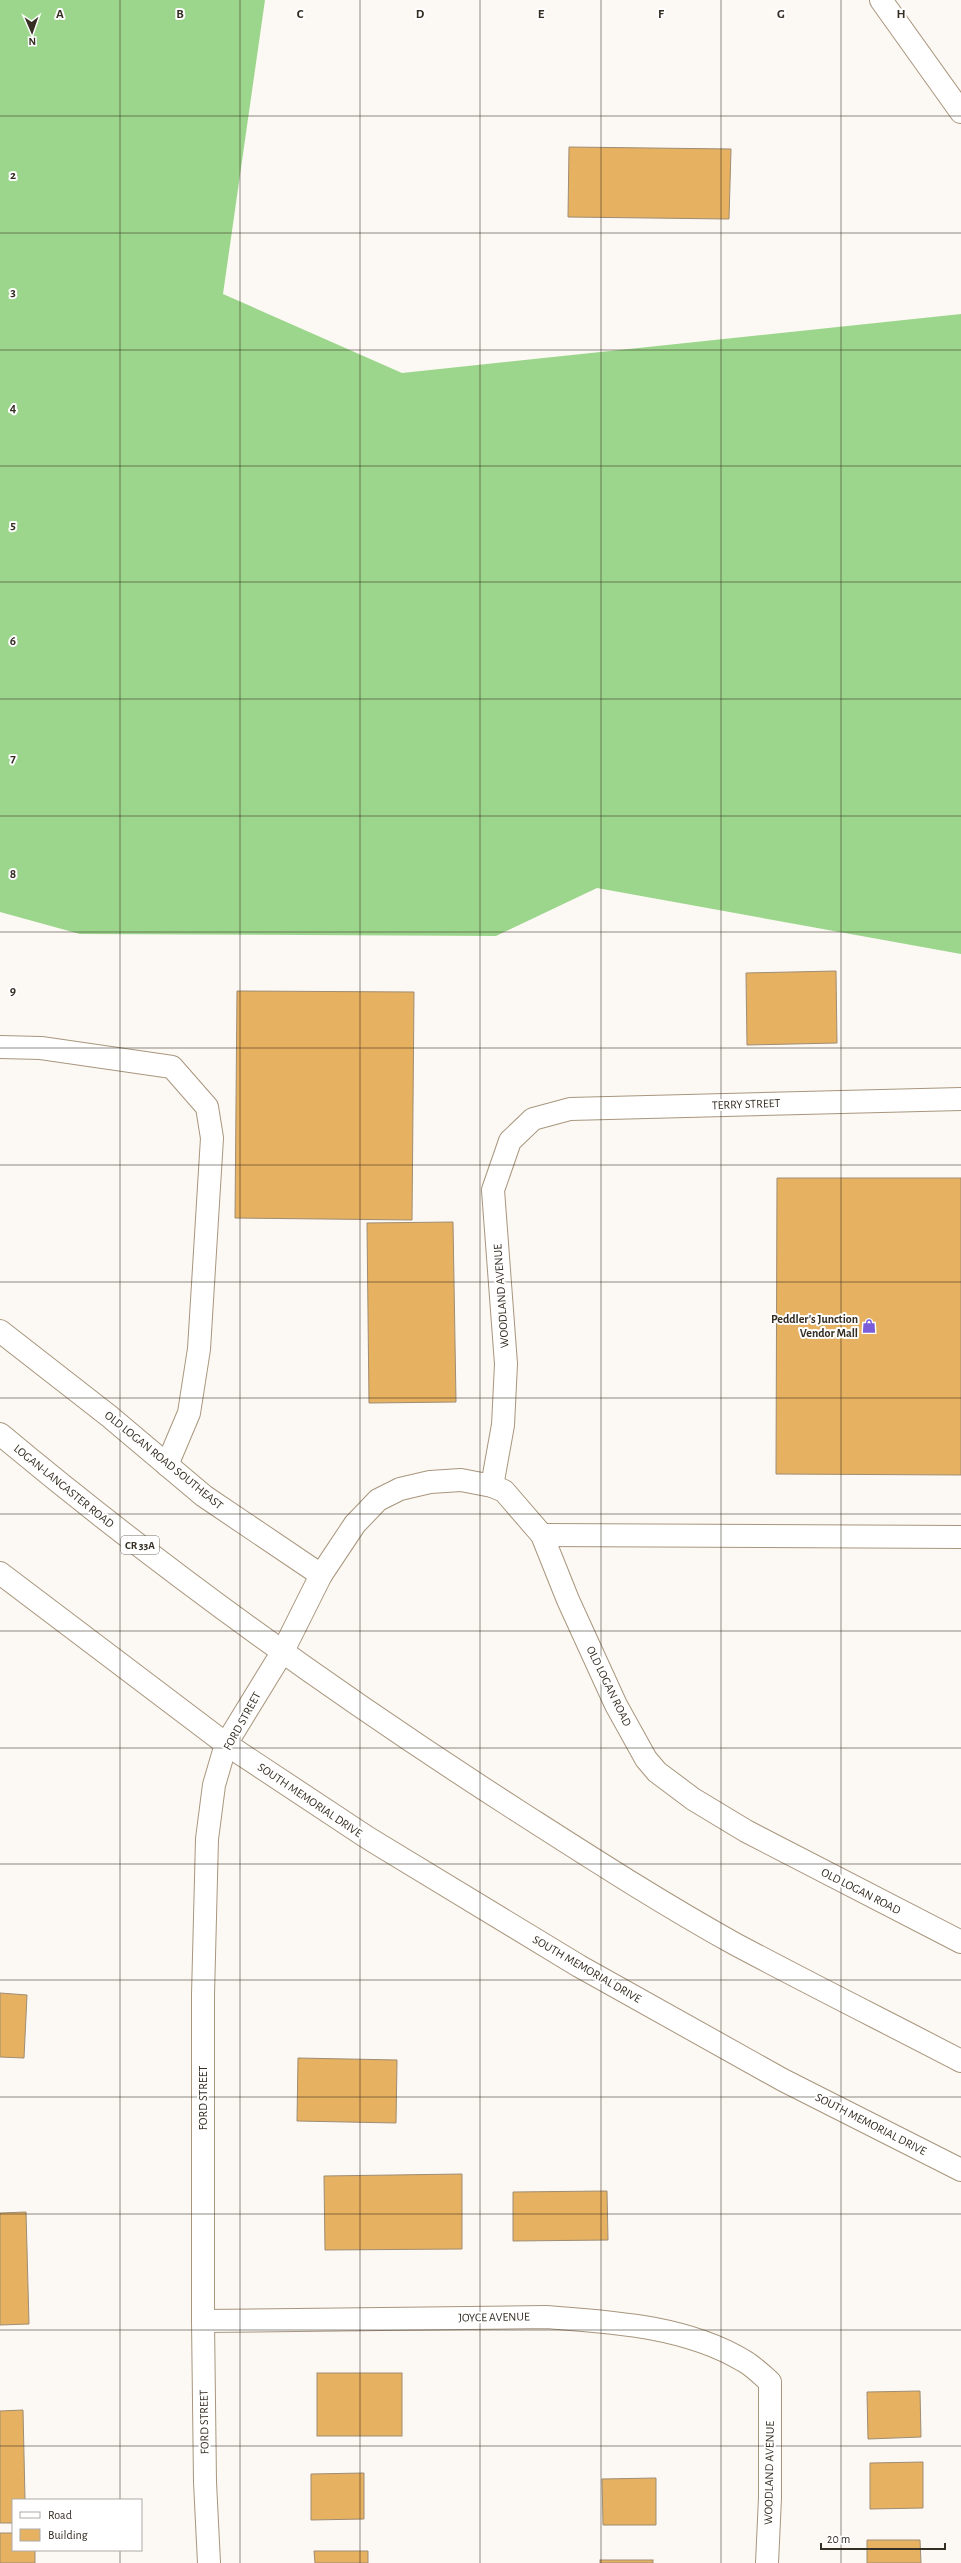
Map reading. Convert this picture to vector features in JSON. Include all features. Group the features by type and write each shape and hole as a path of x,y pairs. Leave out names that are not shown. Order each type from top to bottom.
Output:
{"main road":[{"path":"881,0 961,112"},
{"path":"0,1047 41,1048 172,1066 207,1107 212,1138 199,1349 189,1413 167,1465"},
{"name":"TERRY STREET","path":"533,1119 570,1109 961,1099"},
{"name":"WOODLAND AVENUE","path":"492,1486 503,1425 506,1364 493,1190 510,1141 533,1119"},
{"name":"OLD LOGAN ROAD SOUTHEAST","path":"0,1331 204,1496 321,1575"},
{"name":"LOGAN-LANCASTER ROAD","path":"0,1434 109,1522 282,1651"},
{"name":"OLD LOGAN ROAD","path":"321,1575 354,1524 378,1500 400,1490 430,1482 461,1480 492,1486 504,1491 542,1535 568,1600 616,1705 646,1759 657,1772 693,1799 746,1831 961,1942"},
{"path":"542,1535 961,1537"},
{"path":"0,1573 226,1744"},
{"path":"321,1575 282,1651 430,1754 609,1869 734,1943 961,2061"},
{"name":"FORD STREET","path":"209,2563 205,2482 203,2321 203,1994 207,1839 214,1785 226,1744 282,1651"},
{"name":"SOUTH MEMORIAL DRIVE","path":"226,1744 368,1838 579,1966 783,2080 961,2170"},
{"name":"JOYCE AVENUE","path":"203,2321 546,2316 600,2321 707,2342 745,2361 770,2382"},
{"name":"WOODLAND AVENUE","path":"767,2563 770,2498 770,2382"}],"green space":[{"path":"0,0 265,0 223,294 402,373 961,314 961,954 597,888 496,936 80,934 0,912"}],"building":[{"path":"569,147 731,149 729,219 568,217"},
{"path":"836,971 837,1043 747,1045 746,973"},
{"path":"237,991 414,992 412,1220 235,1218"},
{"name":"Peddler's Junction Vendor Mall","path":"777,1178 961,1178 961,1475 776,1474"},
{"path":"453,1222 456,1402 369,1403 367,1223"},
{"path":"0,1993 27,1995 24,2058 0,2057"},
{"path":"298,2058 397,2060 396,2123 297,2121"},
{"path":"462,2174 462,2249 325,2250 324,2176"},
{"path":"607,2191 608,2240 513,2241 513,2192"},
{"path":"26,2212 29,2324 0,2325 0,2213"},
{"path":"317,2373 402,2373 402,2436 317,2436"},
{"path":"920,2391 921,2437 868,2439 867,2392"},
{"path":"23,2410 25,2499 12,2499 12,2523 0,2523 0,2411"},
{"path":"923,2462 923,2508 870,2509 870,2463"},
{"path":"364,2473 364,2519 311,2520 311,2474"},
{"path":"656,2478 656,2525 603,2525 602,2479"},
{"path":"0,2533 12,2533 12,2551 35,2551 35,2563 0,2563"},
{"path":"867,2540 920,2540 921,2563 867,2563"},
{"path":"314,2551 368,2551 368,2563 315,2563"},
{"path":"600,2560 653,2560 653,2563 600,2563"}],"place":[{"name":"Peddler's Junction Vendor Mall","path":"869,1326"}]}
